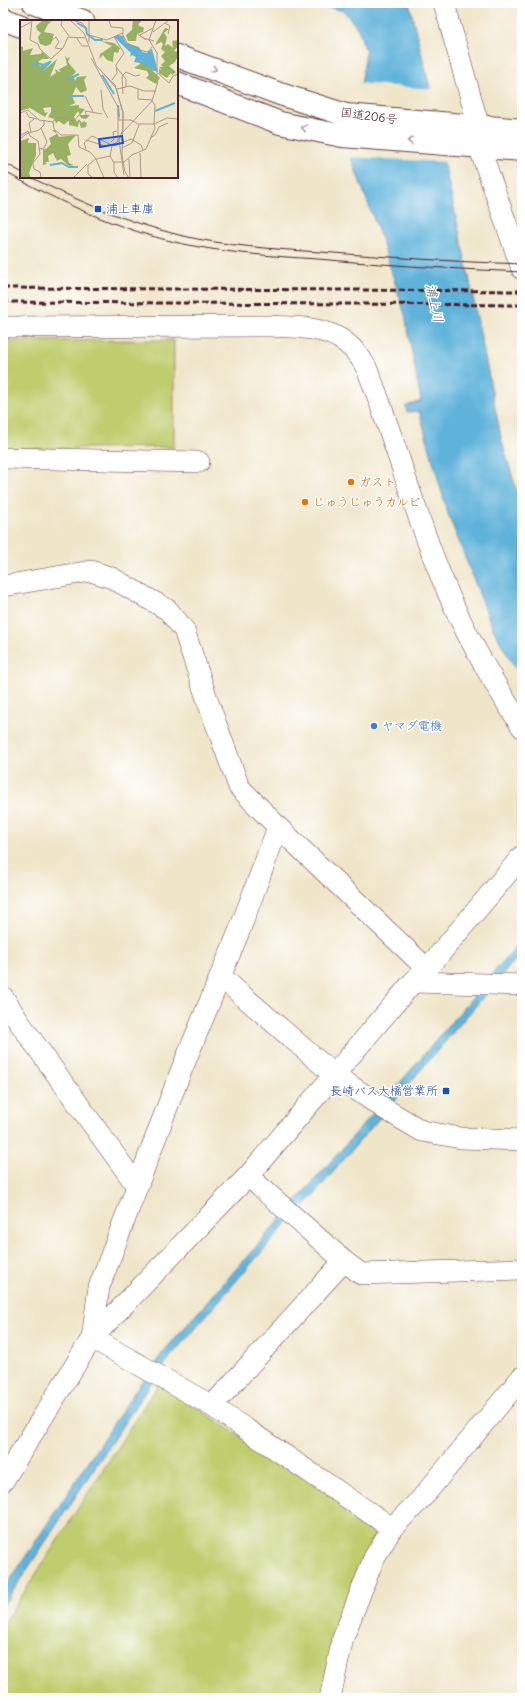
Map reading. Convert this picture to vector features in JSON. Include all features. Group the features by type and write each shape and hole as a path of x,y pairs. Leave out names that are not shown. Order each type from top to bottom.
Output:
{"highway":[{"path":"34,3 80,20"},
{"path":"3,19 20,26"},
{"name":"国道206号","path":"178,56 280,94 346,115 446,134 479,137 522,150"},
{"name":"国道206号","path":"178,83 280,123 342,136 446,134"},
{"name":"国道206号","path":"479,137 522,130"}],"street":[{"path":"444,3 479,137 522,269"},
{"path":"3,327 272,326 310,328 329,333 345,342 366,366 432,555 458,615 499,692 522,727"},
{"path":"3,458 199,462"},
{"path":"3,586 91,572 112,578 168,610 184,630 239,787 420,976 522,985"},
{"path":"92,1338 99,1287 179,1076 240,929 278,827"},
{"path":"3,1481 92,1338 248,1176 333,1074 420,976 522,856"},
{"path":"220,976 333,1074 385,1109 422,1131 461,1138 522,1140"},
{"path":"3,997 19,1022 137,1186"},
{"path":"248,1176 344,1261 361,1274 522,1269"},
{"path":"212,1406 344,1261"},
{"path":"92,1338 212,1406 392,1528"},
{"path":"330,1698 343,1638 374,1558 392,1528 421,1499 522,1377"}],"green space":[{"path":"174,340 174,447 3,449 3,341"},
{"path":"159,1383 384,1530 323,1698 3,1698 3,1625"}],"water":[{"name":"浦上川","path":"310,3 409,3 430,88 444,163 469,277 502,442 522,508 522,680 493,629 447,511 419,411 407,412 406,406 421,401 405,315 381,238 350,155 366,52 358,29 344,11"},
{"path":"517,945 522,952 304,1206 286,1224 171,1356 142,1396 3,1606 3,1591 135,1391 164,1351 393,1091"}],"pier":[{"path":"358,83 432,89 446,162 349,157"}],"tram line":[{"path":"3,162 20,171"},
{"path":"3,171 88,213 133,230 179,243 230,252 282,257 420,267 522,272"},
{"path":"32,178 122,217 160,230 196,239 285,250 522,264"}],"railway":[{"path":"3,288 522,291"},
{"path":"3,302 522,305"}],"place":[{"name":"浦上車庫","path":"98,209"},
{"name":"ガスト","path":"351,482"},
{"name":"じゅうじゅうカルビ","path":"305,502"},
{"name":"ヤマダ電機","path":"374,726"},
{"name":"長崎バス大橋営業所","path":"446,1091"}]}
